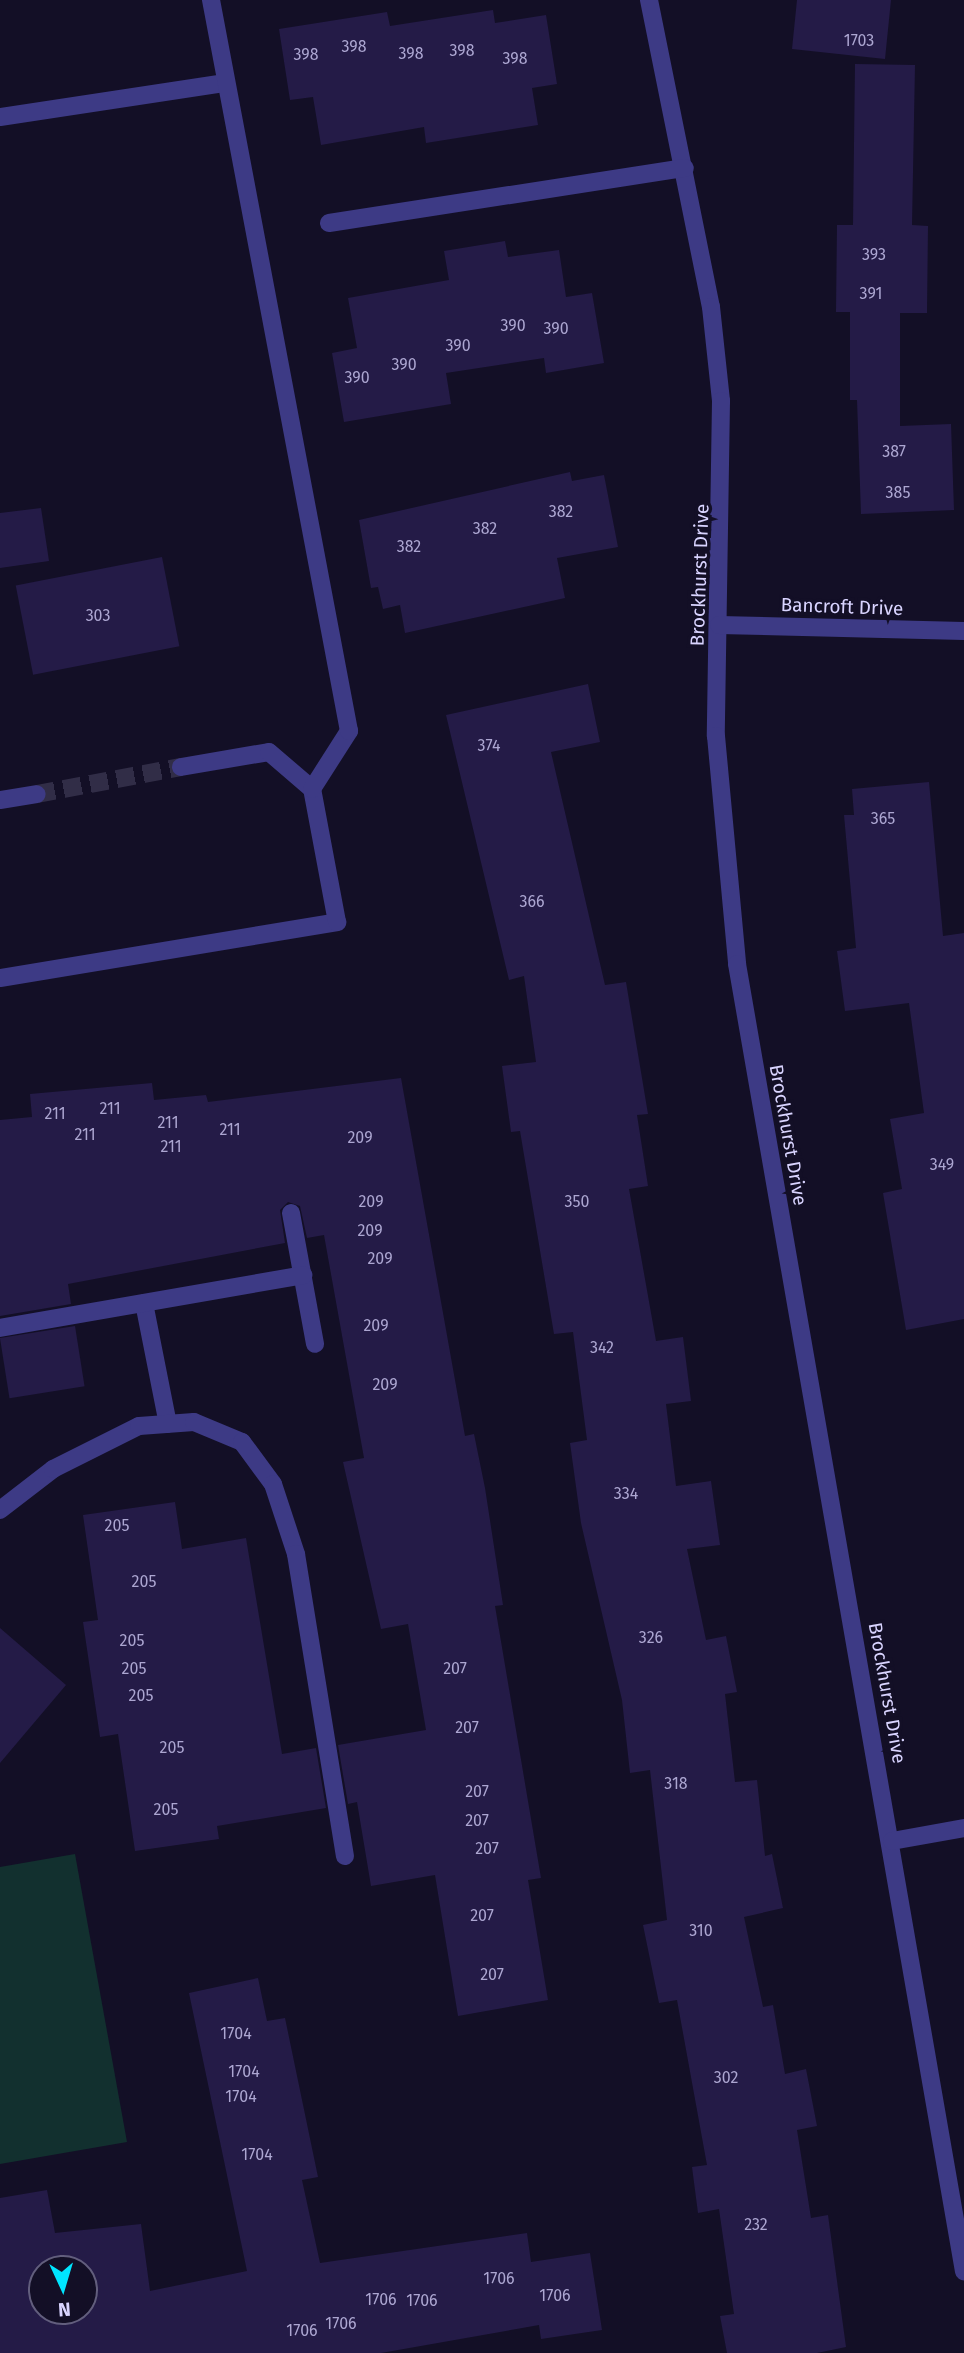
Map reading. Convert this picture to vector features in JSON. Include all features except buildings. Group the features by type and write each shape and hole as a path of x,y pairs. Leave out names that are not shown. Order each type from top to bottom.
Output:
{"street":[{"path":"211,0 349,732 312,789"},
{"name":"Brockhurst Drive","path":"649,0 685,168 721,401 716,736 737,964 892,1841 964,2271"},
{"path":"0,117 225,83"},
{"path":"330,223 685,168"},
{"name":"Bancroft Drive","path":"719,625 964,631"},
{"path":"0,978 337,922 312,789 269,752 181,767"},
{"path":"0,800 37,794"},
{"path":"291,1213 315,1344"},
{"path":"0,1328 303,1275"},
{"path":"144,1303 168,1424"},
{"path":"0,1510 53,1469 139,1426 194,1422 242,1442 273,1484 296,1553 345,1857"},
{"path":"892,1841 964,1828"}],"green space":[{"path":"75,1854 127,2142 0,2164 0,1867"}],"tunnel":[{"path":"37,794 181,767"}]}
